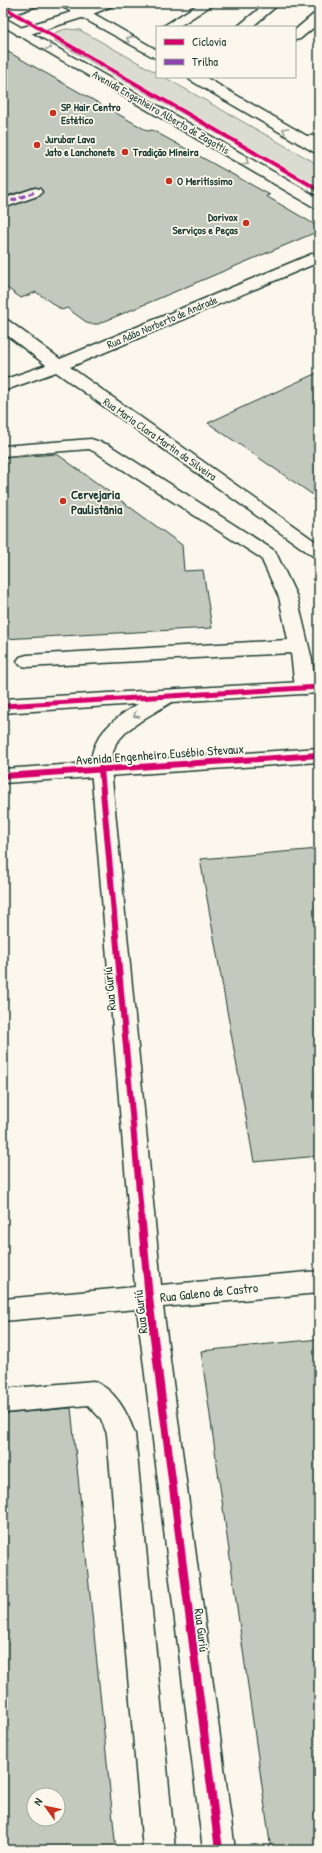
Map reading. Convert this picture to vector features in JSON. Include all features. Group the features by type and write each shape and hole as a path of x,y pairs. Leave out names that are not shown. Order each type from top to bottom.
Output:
{"street":[{"path":"3,14 32,3"},
{"path":"66,3 156,54"},
{"path":"22,32 83,13 107,3"},
{"path":"171,26 209,3"},
{"path":"245,26 274,3"},
{"path":"296,35 319,17"},
{"name":"Avenida Engenheiro Alberto de Zagottis","path":"3,21 319,204"},
{"path":"196,78 319,149"},
{"path":"303,140 319,140"},
{"path":"3,204 35,192"},
{"name":"Rua Adão Norberto de Andrade","path":"3,386 58,366 319,256"},
{"name":"Rua Maria Clara Martin da Silveira","path":"3,324 58,366 319,552"},
{"path":"3,451 91,444 103,448 269,555 288,597 302,660 312,688 3,706"},
{"path":"27,661 299,646"},
{"name":"Rua Guriú","path":"170,696 132,717 112,735 103,750 101,769 149,1298 219,1850"},
{"name":"Avenida Engenheiro Eusébio Stevaux","path":"3,776 319,755"},
{"name":"Rua Galeno de Castro","path":"3,1310 319,1282"},
{"path":"3,1400 93,1393 107,1404 117,1419 122,1442 159,1850"}],"shaded area":[{"path":"66,29 80,30 156,72 156,78 166,78 319,165 319,192 55,41 53,37 56,32"}],"building":[{"path":"3,49 148,131 152,130 270,195 266,196 319,227 319,231 98,324 89,324 67,308 62,310 36,292 21,298 3,285 3,209 40,196 43,191 40,188 35,187 3,197"},
{"path":"319,372 319,499 208,423"},
{"path":"57,454 182,545 184,571 203,570 212,628 3,639 3,458"},
{"path":"319,849 319,1156 254,1162 200,859"},
{"path":"319,1339 319,1850 271,1850 201,1351"},
{"path":"71,1408 116,1850 3,1850 3,1414"}],"marked path":[{"path":"3,204 35,192"}],"cycle path":[{"path":"3,7 319,190"},
{"path":"3,706 319,687"},
{"path":"3,776 319,755"},
{"path":"101,769 149,1298 219,1850"}],"place":[{"name":"SP Hair Centro Estético","path":"53,113"},
{"name":"Jurubar Lava Jato e Lanchonete","path":"37,145"},
{"name":"Tradição Mineira","path":"125,152"},
{"name":"O Meritíssimo","path":"169,181"},
{"name":"Dorivox Serviços e Peças","path":"246,223"},
{"name":"Cervejaria Paulistânia","path":"63,501"}]}
